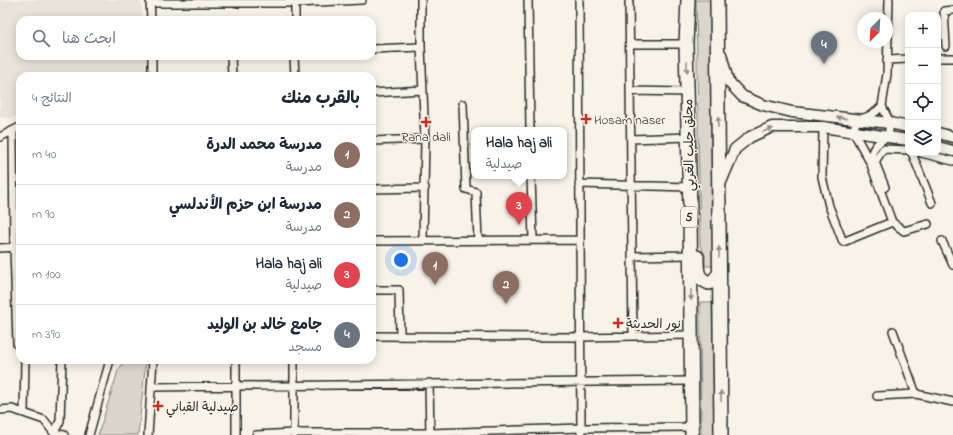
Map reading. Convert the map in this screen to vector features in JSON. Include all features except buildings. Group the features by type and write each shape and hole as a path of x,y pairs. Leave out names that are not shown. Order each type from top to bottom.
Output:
{"highway":[{"name":"محلق حلب الغربي","path":"688,0 686,44 692,431"},
{"path":"717,0 721,435"},
{"path":"689,227 696,248 696,270 703,281 709,283 720,274"}],"main road":[{"path":"717,38 728,81 742,96 763,105 792,112 890,123 905,126"},
{"path":"718,187 735,149 750,137 772,128 823,127 905,139"},
{"path":"941,135 953,137"},
{"path":"941,148 953,151"}],"street":[{"path":"151,16 150,2 295,2 362,0"},
{"path":"421,0 421,47 426,139 423,240"},
{"path":"528,0 530,127"},
{"path":"579,0 581,432"},
{"path":"629,0 633,336"},
{"path":"870,162 872,152 877,143 888,136 890,123 882,106 887,60 889,0"},
{"path":"295,2 295,16"},
{"path":"946,46 944,11 953,10"},
{"path":"630,44 686,44"},
{"path":"376,49 421,47"},
{"path":"941,58 953,58"},
{"path":"887,60 905,59"},
{"path":"151,72 152,60"},
{"path":"231,60 232,72"},
{"path":"294,60 295,72"},
{"path":"376,93 423,90"},
{"path":"630,91 687,92"},
{"path":"463,104 466,190 476,194 478,240"},
{"path":"882,106 876,113 857,120 853,131 870,162 892,222 904,231 928,224"},
{"path":"823,127 822,176 829,206 843,242 892,222"},
{"path":"0,137 16,129"},
{"path":"13,131 16,218"},
{"path":"631,139 688,137"},
{"path":"376,141 426,139"},
{"path":"880,190 885,187 875,162 883,148 905,150"},
{"path":"913,156 932,204"},
{"path":"933,156 953,161"},
{"path":"531,179 533,240"},
{"path":"580,184 689,186"},
{"path":"376,189 425,188"},
{"path":"376,241 580,240"},
{"path":"942,241 953,265"},
{"path":"0,248 16,247"},
{"path":"632,256 690,255"},
{"path":"376,290 399,290 400,336"},
{"path":"893,331 916,394"},
{"path":"376,336 580,337 691,335"},
{"path":"24,413 25,364"},
{"path":"54,433 60,421 62,364"},
{"path":"89,435 109,364"},
{"path":"148,435 153,364"},
{"path":"236,364 236,435"},
{"path":"294,364 294,434"},
{"path":"151,387 691,381"},
{"path":"429,383 430,434"},
{"path":"877,396 916,394 953,402"},
{"path":"0,410 12,409 44,420 54,433 64,435"},
{"path":"256,435 692,431"}],"shaded area":[{"path":"0,0 141,0 143,16 16,16 16,60 147,60 148,71 16,72 16,117 10,119 0,117"},
{"path":"696,0 711,0 713,266 705,266 705,255 700,245"},
{"path":"700,302 712,302 714,435 701,435"},
{"path":"122,364 146,364 138,435 98,435 118,371"}],"place":[{"name":"جامع خالد بن الوليد","path":"824,64"},
{"name":"Hosam naser","path":"586,119"},
{"name":"Rana dali","path":"426,122"},
{"name":"Hala haj ali","path":"519,225"},
{"name":"مدرسة محمد الدرة","path":"435,285"},
{"name":"مدرسة ابن حزم الأندلسي","path":"506,304"},
{"name":"نور الحديثة","path":"618,323"},
{"name":"صيدلية القباني","path":"158,406"}]}
